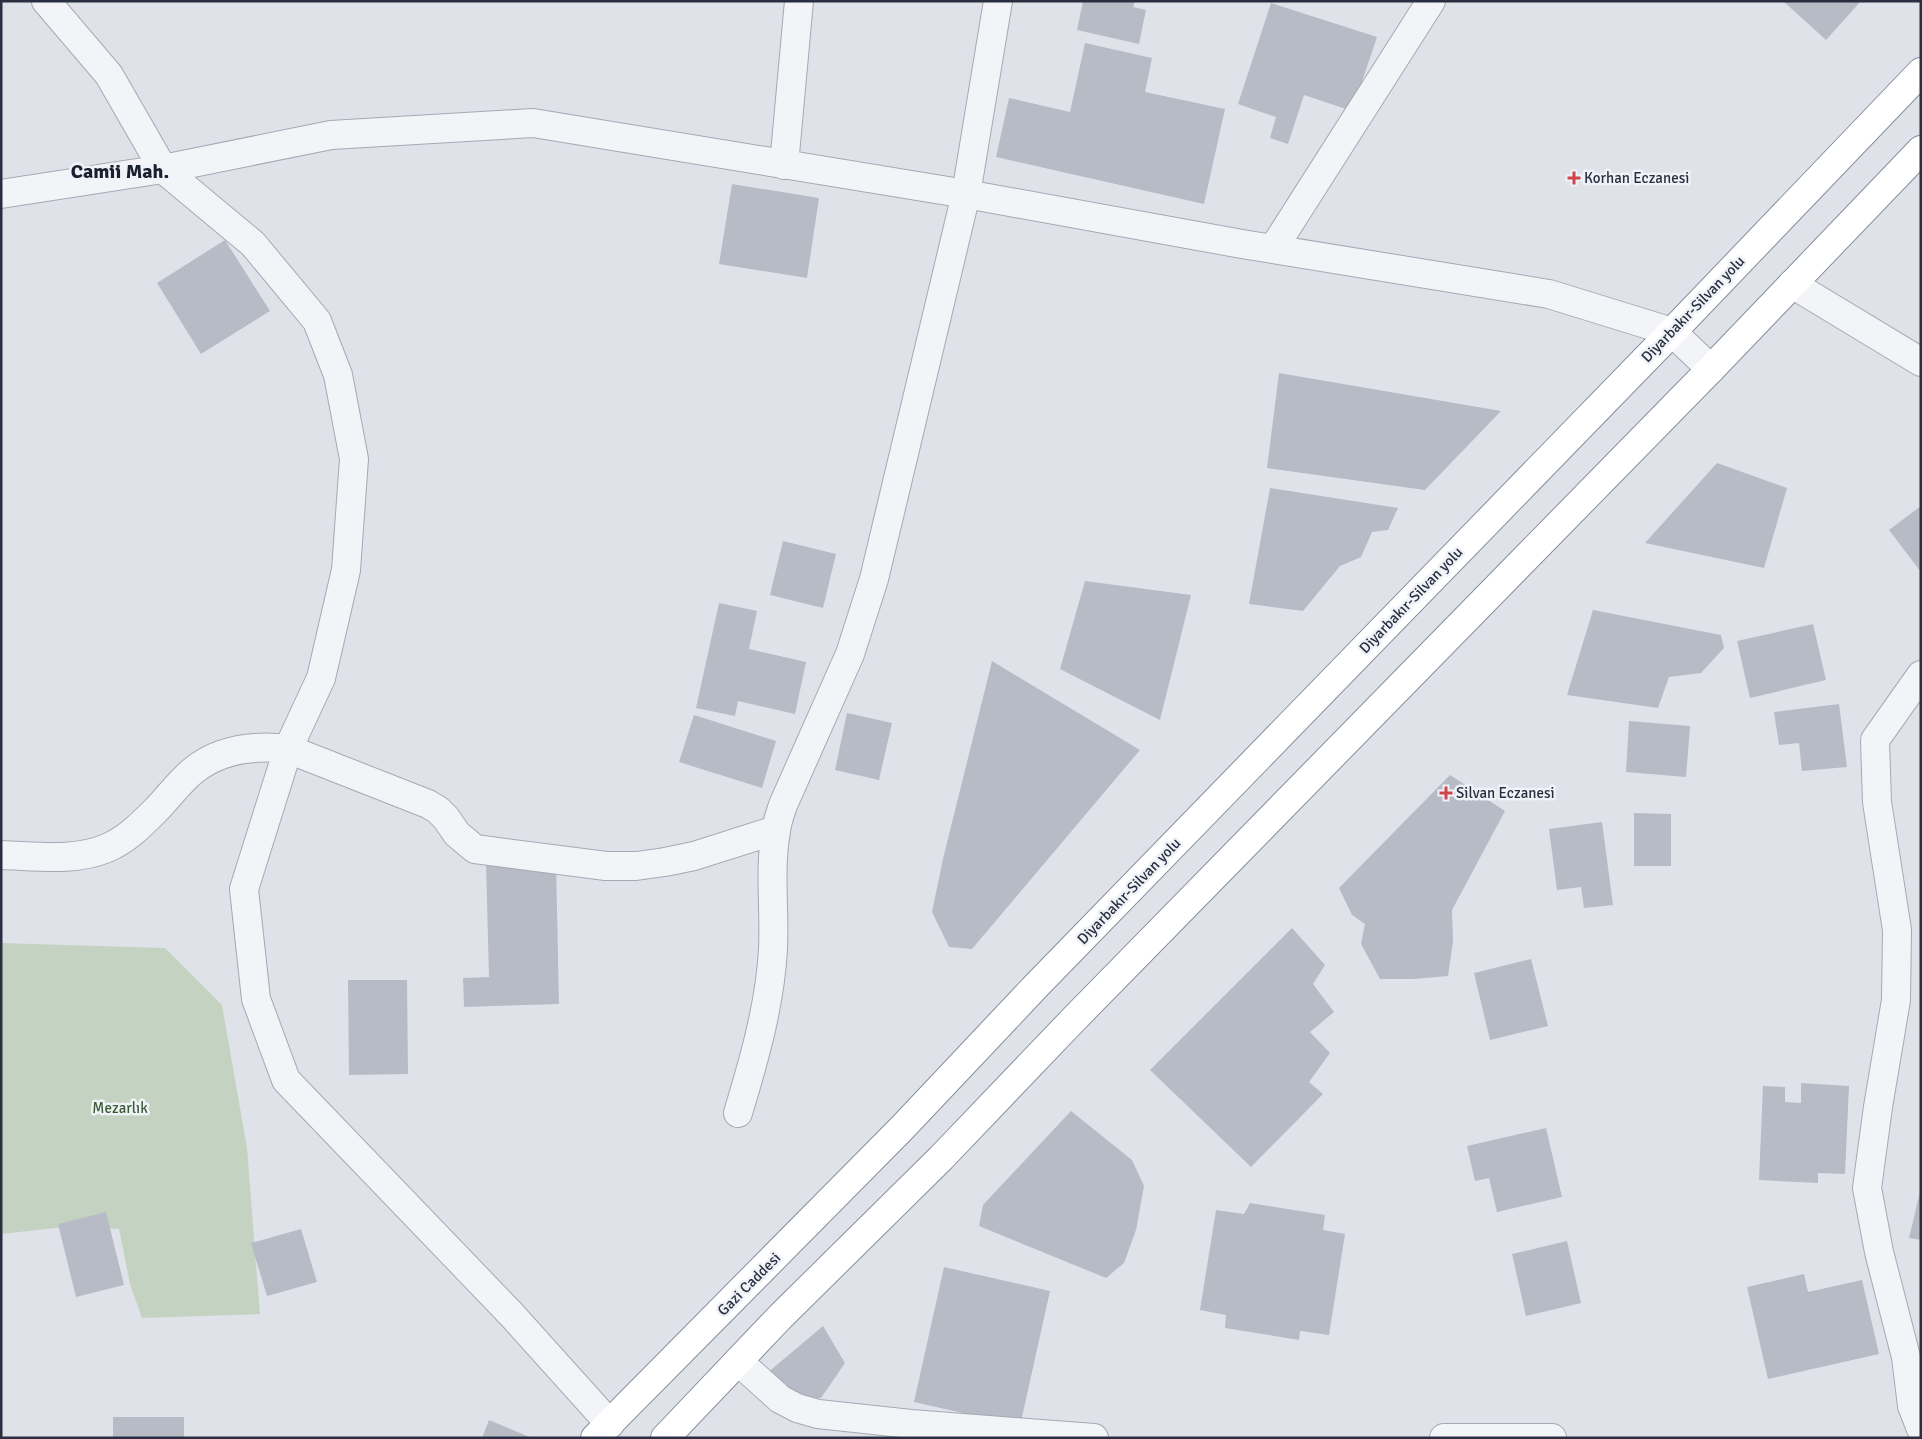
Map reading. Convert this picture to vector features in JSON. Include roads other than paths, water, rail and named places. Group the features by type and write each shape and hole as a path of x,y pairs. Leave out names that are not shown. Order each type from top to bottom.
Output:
{"highway":[{"name":"Diyarbakır-Silvan yolu","path":"902,1128 1044,978 1672,332 1921,72"},
{"path":"665,1438 781,1316 941,1158 1074,1019 1711,369 1921,150"},
{"name":"Gazi Caddesi","path":"603,1431 902,1128"}],"street":[{"path":"46,1 109,74 163,168 253,244 317,322 338,375 354,458 346,570 321,678 288,750 244,889 256,999 286,1080 512,1315 603,1431"},
{"path":"784,165 799,1"},
{"path":"738,1114 755,1057 766,1002 773,950 773,858 776,830 783,805 850,654 874,579 966,194 998,1"},
{"path":"1273,249 1431,1"},
{"path":"1,194 163,168 331,135 533,123 966,194 1273,249 1549,294 1672,332 1711,369"},
{"path":"1792,284 1921,362"},
{"path":"1921,675 1875,740 1877,802 1897,930 1897,974 1896,1000 1867,1188 1880,1252 1906,1357 1912,1406 1921,1429"},
{"path":"1,855 65,857 86,855 106,849 123,840 138,828 194,770 228,752 247,748 268,747 288,750 428,804 438,810 446,818 456,834 475,849 606,866 636,866 694,856 776,830"},
{"path":"738,1361 780,1399 797,1408 818,1414 911,1424 1094,1438"},
{"path":"1444,1438 1552,1438"}],"place":[{"name":"Korhan Eczanesi","path":"1574,178"},
{"name":"Silvan Eczanesi","path":"1446,793"}],"district":[{"name":"Camii Mah.","path":"120,171"}],"park label":[{"name":"Mezarlık","path":"120,1108"}]}
